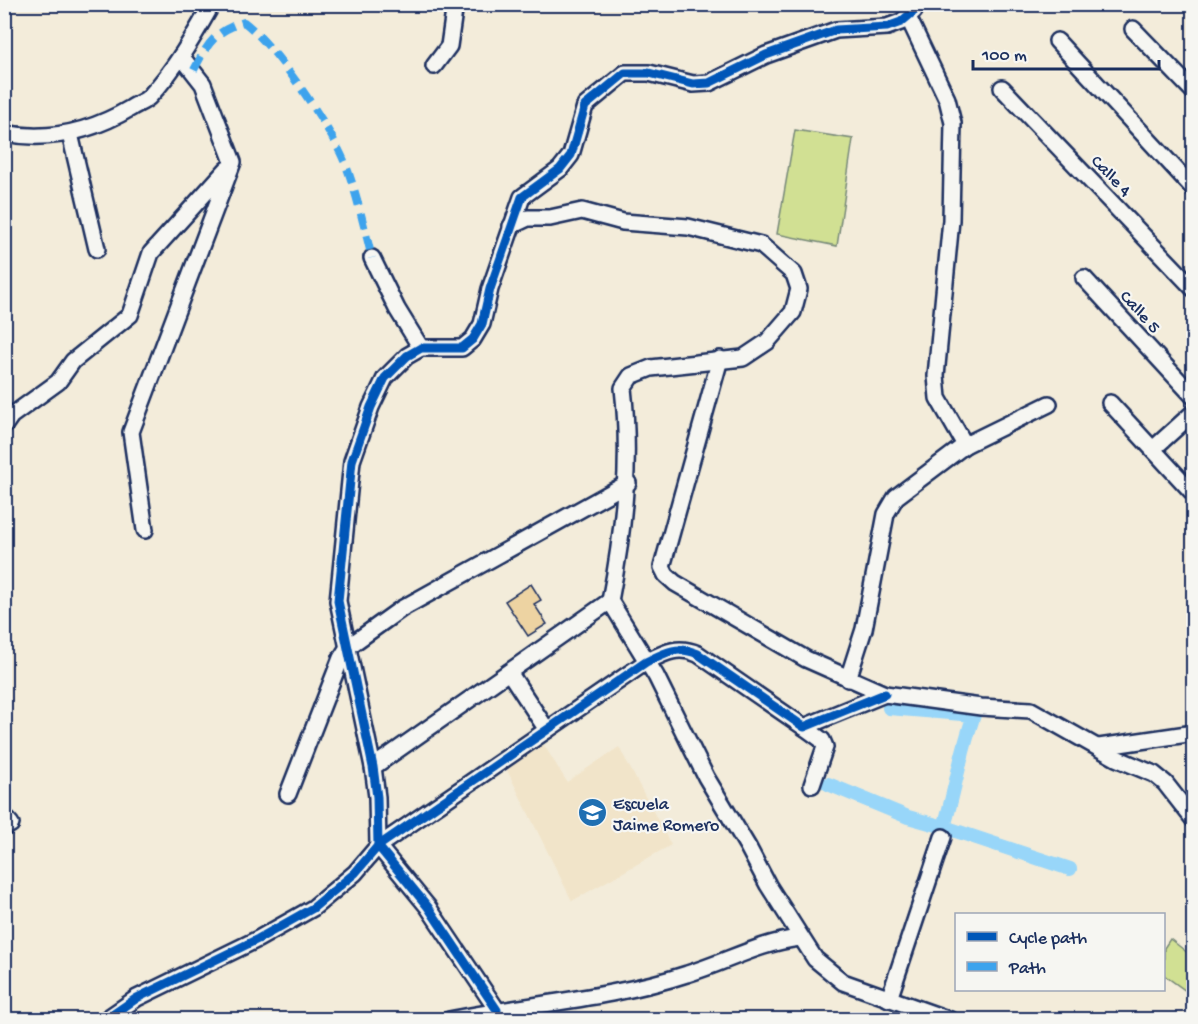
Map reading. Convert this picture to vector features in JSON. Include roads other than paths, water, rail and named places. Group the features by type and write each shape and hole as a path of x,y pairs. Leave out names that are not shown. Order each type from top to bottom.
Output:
{"street":[{"path":"4,133 29,138 70,134 117,117 149,97 181,56 212,4"},
{"path":"434,66 448,46 455,4"},
{"path":"498,1010 428,908 378,846 377,797 373,767 338,601 352,461 371,407 385,378 407,357 421,348 462,348 473,339 482,324 490,289 522,197 560,170 571,155 585,106 624,73 649,73 693,84 710,83 766,55 836,30 887,27 901,22 912,11 947,99 953,123 951,220 936,376 938,398 965,445"},
{"path":"1132,28 1194,92"},
{"path":"1057,41 1194,189"},
{"path":"145,530 131,432 233,162 203,84 181,56"},
{"name":"Calle 4","path":"1002,88 1194,289"},
{"path":"70,134 97,249"},
{"path":"4,426 11,416 58,382 73,361 130,315 151,253 233,162"},
{"path":"511,226 528,218 550,218 582,211 623,222 688,227 761,245 794,274 799,289 793,312 767,342 743,358 651,368 631,376 624,388 628,483 619,556 610,601 656,676 706,777 800,938 815,959 843,982 950,1020"},
{"path":"372,258 421,348"},
{"name":"Calle 5","path":"1084,278 1194,397"},
{"path":"720,359 662,567 666,575 675,583 806,659 848,680 885,694 981,707 1031,710 1154,774 1165,783 1194,820"},
{"path":"1110,403 1194,494"},
{"path":"848,680 864,629 886,514 901,492 965,445 1049,404"},
{"path":"1153,449 1194,412"},
{"path":"288,794 341,658 348,647 401,609 628,483"},
{"path":"373,767 610,601"},
{"path":"105,1020 137,998 258,939 313,908 355,873 378,846 646,662 670,651 680,648 690,651 822,740 825,747 812,785"},
{"path":"509,672 547,730"},
{"path":"804,728 885,694"},
{"path":"1099,747 1194,733"},
{"path":"4,816 11,824 4,828"},
{"path":"889,999 943,837"},
{"path":"449,1020 610,992 687,975 771,941 800,938"}],"waterway":[{"path":"828,784 908,817 944,827 974,715 889,708"},
{"path":"942,834 944,827 1070,869"}],"place":[{"name":"Escuela Jaime Romero","path":"592,813"}]}
